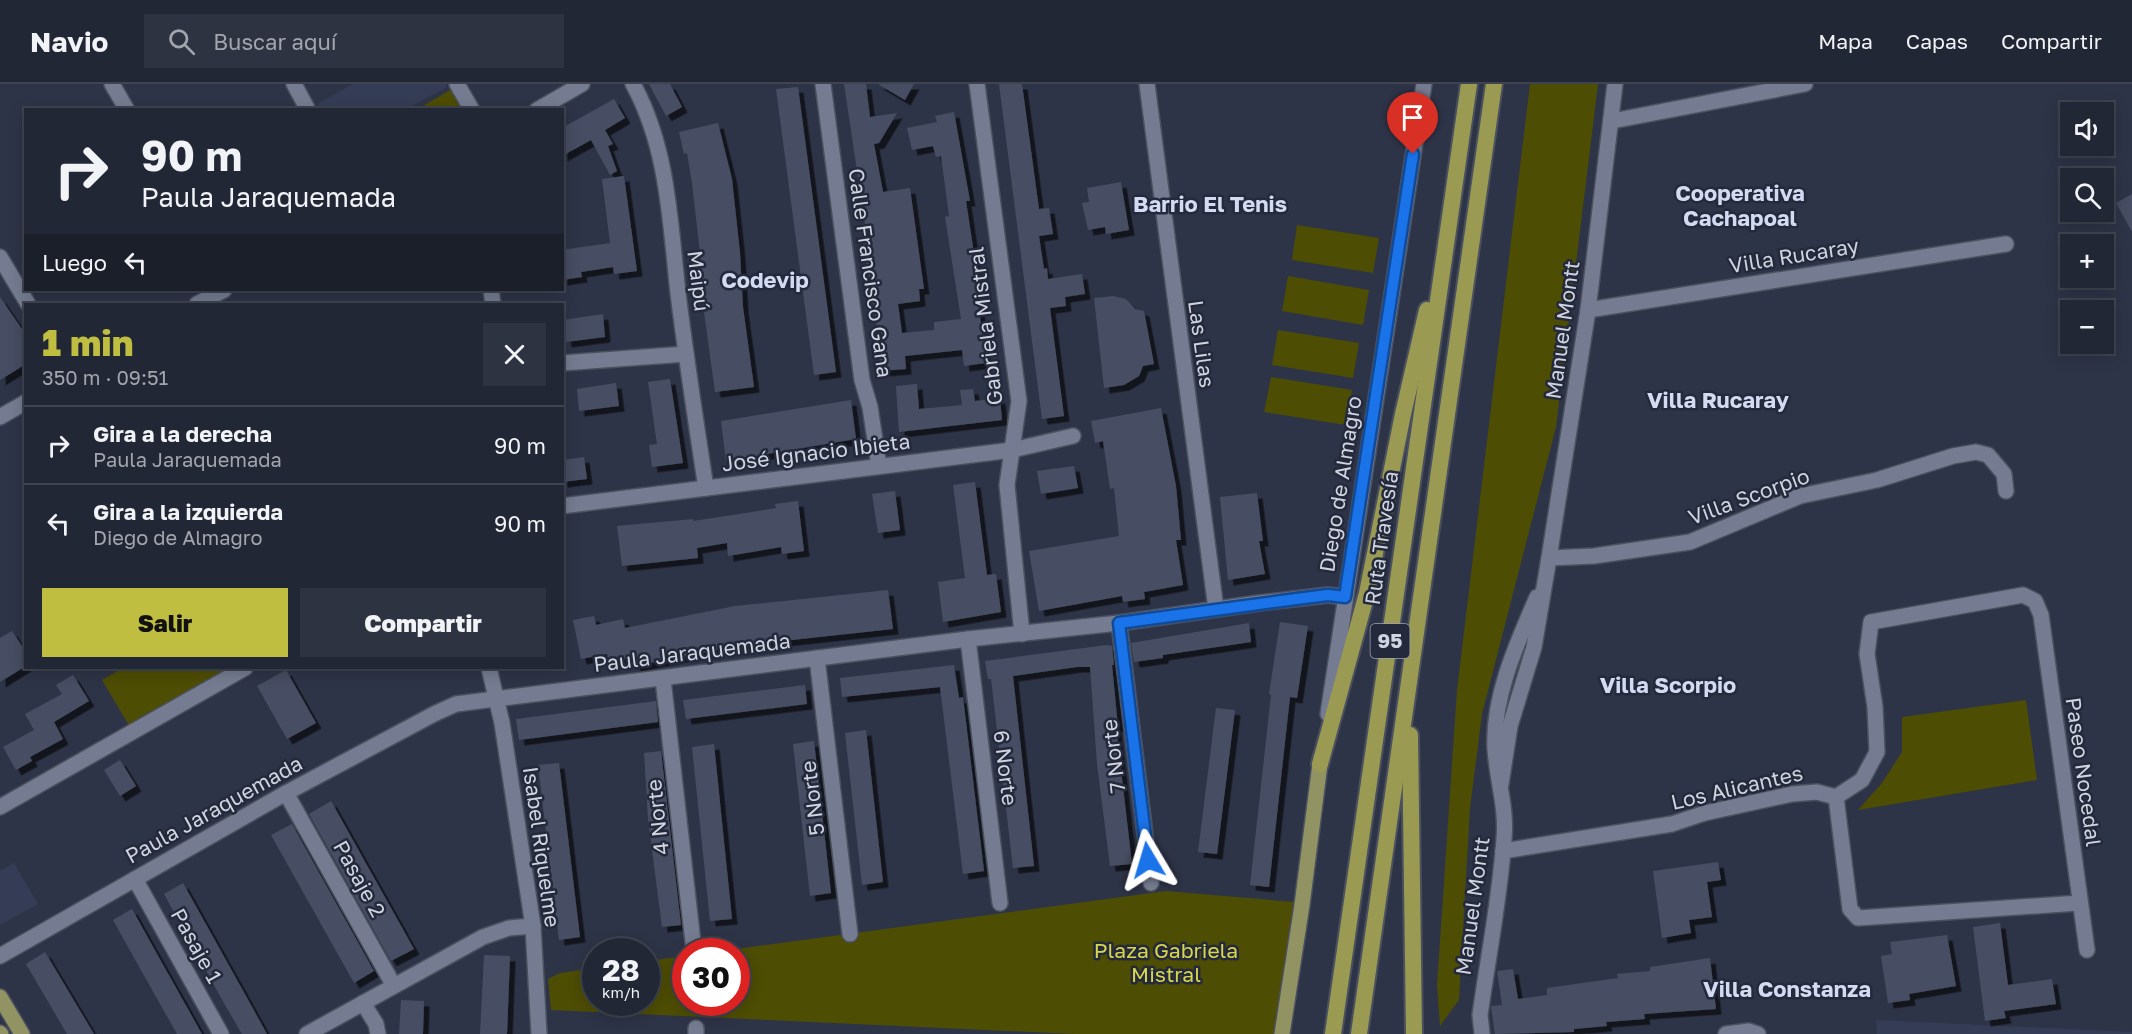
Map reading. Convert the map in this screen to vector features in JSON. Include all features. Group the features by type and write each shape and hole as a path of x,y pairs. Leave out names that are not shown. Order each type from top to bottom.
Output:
{"highway":[{"name":"Ruta Travesía","path":"1333,1034 1468,84"},
{"name":"95","path":"1359,1034 1494,84"},
{"path":"1320,764 1367,593 1412,374 1445,249"},
{"path":"1408,691 1414,1034"}],"main road":[{"name":"Diego de Almagro","path":"1281,1034 1302,905 1320,764"},
{"path":"0,997 20,1033"}],"street":[{"path":"112,84 126,108"},
{"path":"294,84 308,108"},
{"path":"457,84 471,108"},
{"path":"540,108 582,84"},
{"name":"Maipú","path":"633,84 649,114 662,158 686,354 706,488"},
{"name":"Calle Francisco Gana","path":"823,84 862,380 870,407 879,466"},
{"name":"Gabriela Mistral","path":"977,84 1019,401 1007,495 1022,634"},
{"name":"Las Lilas","path":"1147,84 1216,609"},
{"name":"Diego de Almagro","path":"1320,764 1424,84"},
{"name":"Manuel Montt","path":"1482,1034 1480,1016 1503,851 1504,813 1495,748 1497,715 1514,656 1544,580 1550,558 1588,310 1615,84"},
{"path":"1612,121 1805,84"},
{"name":"Villa Rucaray","path":"1588,310 2006,244"},
{"path":"0,257 27,303"},
{"path":"199,303 222,291"},
{"path":"564,363 686,354"},
{"path":"0,417 24,403"},
{"name":"José Ignacio Ibieta","path":"564,506 1012,450 1073,436"},
{"name":"Villa Scorpio","path":"1550,558 1594,556 1690,542 1800,496 1877,480 1953,456 1976,452 1988,455 2004,474 2006,491"},
{"name":"Paula Jaraquemada","path":"0,956 286,793 456,704 968,639 1119,623 1328,595 1345,597"},
{"name":"Paseo Nocedal","path":"1836,797 1862,780 1877,752 1875,707 1867,654 1871,622 2023,595 2035,601 2041,615 2087,950"},
{"name":"7 Norte","path":"1119,623 1151,883"},
{"name":"6 Norte","path":"968,639 1000,903"},
{"name":"5 Norte","path":"817,658 850,934"},
{"path":"0,807 240,669"},
{"name":"Isabel Riquelme","path":"489,669 496,698 533,926 539,1034"},
{"name":"4 Norte","path":"663,679 693,938"},
{"name":"Los Alicantes","path":"1503,851 1672,824 1705,813 1792,794 1817,792 1836,797"},
{"name":"Pasaje 2","path":"286,793 394,986"},
{"path":"1836,797 1850,909 1858,918 2079,903"},
{"name":"Pasaje 1","path":"135,879 221,1034"},
{"path":"307,1034 491,934 509,928 533,926"},
{"path":"363,1003 376,1024 378,1034"},
{"path":"1726,1034 1749,1031 1758,1034"}],"shaded area":[{"path":"353,84 446,84 447,87 408,108 319,108 317,104"},
{"path":"14,863 38,904 0,925 0,871"},
{"path":"1876,1020 2132,1032 2132,1034 1877,1034"}],"green space":[{"path":"1530,84 1598,84 1556,427 1482,714 1470,808 1459,1000 1440,1026 1437,985 1457,690"},
{"path":"452,89 463,108 419,108"},
{"path":"1297,225 1379,238 1373,273 1292,260"},
{"path":"1288,276 1369,290 1363,325 1282,311"},
{"path":"1278,330 1359,343 1353,378 1272,365"},
{"path":"1271,377 1352,390 1346,425 1264,412"},
{"path":"121,669 230,669 130,727 102,680"},
{"path":"2026,700 2037,780 1858,810 1882,783 1902,752 1902,717"},
{"name":"Plaza Gabriela Mistral","path":"1166,891 1294,902 1274,1034 1074,1034 682,1016 750,1016 750,947"},
{"name":"Plaza Gabriela Mistral","path":"672,958 672,1016 660,1015 660,959"},
{"name":"Plaza Gabriela Mistral","path":"582,970 582,1011 551,1010 548,979 560,973"}],"building":[{"path":"649,84 670,84 682,107 666,116"},
{"path":"844,84 866,84 870,117 897,113 879,143 874,144 883,192 910,188 924,289 919,289 920,301 898,304 902,333 934,330 934,322 961,319 945,217 949,216 941,156 936,157 933,146 912,150 907,128 937,122 935,116 954,112 970,201 966,201 981,300 978,301 986,363 964,366 962,350 905,356 906,369 881,371 876,320 860,225 865,224"},
{"path":"878,84 914,84 905,100"},
{"path":"999,84 1022,84 1039,209 1049,208 1053,234 1039,236 1044,269 1047,268 1048,279 1082,274 1085,294 1065,297 1066,306 1050,308 1064,416 1042,419"},
{"path":"798,87 836,372 814,375 776,89"},
{"path":"614,99 625,118 605,130 613,144 608,146 617,171 610,175 591,140 564,155 564,127"},
{"path":"718,123 732,179 743,307 754,387 715,392 701,290 703,290 701,262 692,183 687,153 684,154 679,132"},
{"path":"624,176 637,271 614,274 613,267 581,272 582,277 564,280 564,250 610,243 602,179"},
{"path":"1121,182 1129,230 1106,234 1105,227 1088,230 1082,203 1089,202 1087,188"},
{"path":"2132,194 2132,232 2116,203"},
{"path":"1113,296 1126,299 1135,309 1144,311 1154,364 1143,366 1139,376 1124,385 1104,388 1094,298"},
{"path":"0,297 24,332 24,365 0,380"},
{"path":"603,314 605,337 566,342 564,320"},
{"path":"670,379 683,463 652,467 649,445 657,444 648,382"},
{"path":"616,383 619,406 579,411 577,389"},
{"path":"917,384 919,409 962,405 960,390 973,389 975,401 1000,398 1002,420 899,432 896,386"},
{"path":"851,400 856,439 726,461 721,421"},
{"path":"1161,408 1176,486 1181,540 1176,540 1183,585 1144,592 1145,599 1123,602 1122,596 1039,611 1029,551 1119,536 1114,488 1110,489 1103,441 1095,443 1091,421"},
{"path":"584,457 587,479 564,482 564,460"},
{"path":"1074,466 1078,488 1041,494 1037,471"},
{"path":"975,482 987,575 996,574 1001,612 943,622 938,582 965,578 953,485"},
{"path":"895,491 900,530 878,533 872,494"},
{"path":"1257,493 1263,541 1259,541 1265,574 1228,580 1220,497"},
{"path":"798,501 804,551 782,554 781,547 728,556 727,543 697,548 698,558 622,566 617,526 693,519 693,521 776,508 775,504"},
{"path":"888,590 893,629 737,646 635,666 633,657 609,663 607,654 581,659 573,620 594,616 596,625 623,619 625,628 735,606"},
{"path":"1280,622 1308,626 1297,698 1290,697 1269,887 1250,885 1271,695 1269,694"},
{"path":"1249,623 1251,642 1163,655 1163,658 1134,662 1131,643"},
{"path":"12,631 24,649 24,667 0,682 0,638"},
{"path":"1112,646 1118,727 1116,727 1132,864 1110,866 1097,764 1090,667 1077,667 1013,676 1034,866 1013,868 991,679 988,679 985,661"},
{"path":"954,665 959,698 963,697 984,871 963,874 940,687 842,697 840,678"},
{"path":"286,670 316,723 287,739 257,686"},
{"path":"73,675 89,701 54,722 63,739 30,757 32,761 16,770 3,747 34,730 25,714 62,694 56,685"},
{"path":"805,685 807,704 686,719 683,700"},
{"path":"656,701 658,722 519,740 516,719"},
{"path":"1216,708 1235,710 1217,854 1198,852"},
{"path":"866,730 883,882 862,885 845,733"},
{"path":"814,741 831,893 810,896 793,744"},
{"path":"714,744 732,919 710,921 692,747"},
{"path":"661,751 681,925 662,927 648,819 644,753"},
{"path":"120,760 136,786 120,796 104,770"},
{"path":"559,763 580,937 559,940 538,765"},
{"path":"331,801 414,949 391,961 309,814"},
{"path":"292,824 374,971 354,983 271,835"},
{"path":"1718,862 1721,880 1707,882 1712,917 1689,920 1691,933 1662,938 1653,871"},
{"path":"183,883 267,1034 242,1034 225,1005 164,894"},
{"path":"132,909 202,1034 177,1034 133,956 113,920"},
{"path":"2000,923 2008,985 2052,979 2056,1004 2004,1011 2006,1018 1985,1021 1973,927"},
{"path":"1947,935 1956,986 1909,994 1910,1000 1888,1003 1881,956 1892,954 1890,942"},
{"path":"45,952 94,1034 67,1034 26,964"},
{"path":"484,955 510,956 507,1034 480,1034"},
{"path":"1710,958 1716,1009 1644,1014 1645,1019 1606,1022 1607,1026 1574,1029 1574,1032 1495,1034 1491,1006 1502,1005 1497,971 1513,969 1518,999 1547,995 1547,988 1618,978 1617,974 1650,971 1650,967"},
{"path":"401,1000 424,1001 423,1034 399,1034"}],"district":[{"name":"Barrio El Tenis","path":"1210,204"},
{"name":"Cooperativa Cachapoal","path":"1740,206"},
{"name":"Codevip","path":"765,280"},
{"name":"Villa Rucaray","path":"1718,400"},
{"name":"Villa Scorpio","path":"1668,685"},
{"name":"Villa Constanza","path":"1787,989"}],"route":[{"path":"1148,860 1119,623 1328,595 1345,597 1413,154"}]}
